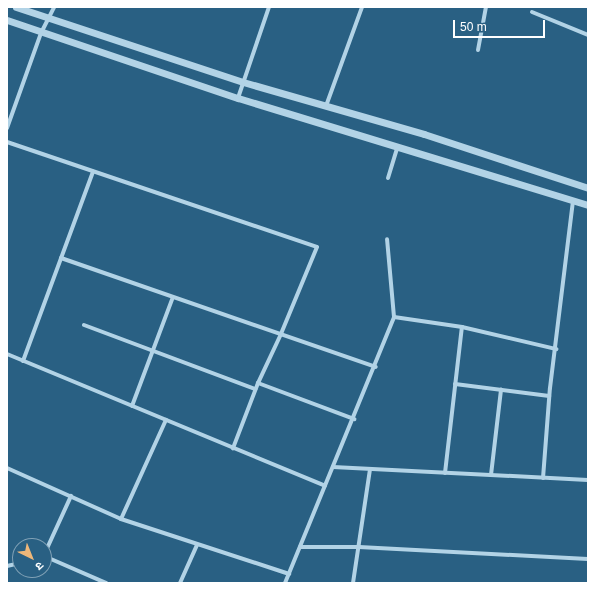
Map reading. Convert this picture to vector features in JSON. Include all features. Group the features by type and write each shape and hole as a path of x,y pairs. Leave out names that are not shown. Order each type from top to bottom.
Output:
{"street":[{"path":"16,7 48,19 243,82 424,134 588,188"},
{"path":"7,128 41,33 54,7"},
{"path":"238,98 269,7"},
{"path":"326,106 362,7"},
{"path":"478,50 486,7"},
{"path":"532,12 588,35"},
{"path":"7,20 41,33 238,98 397,148 588,205"},
{"path":"7,142 317,247 281,334 255,389 233,448"},
{"path":"388,178 397,148"},
{"path":"23,361 93,172"},
{"path":"543,478 549,396 556,349 573,200"},
{"path":"285,583 376,366 394,317 387,239"},
{"path":"61,258 376,366"},
{"path":"132,406 173,297"},
{"path":"394,317 462,327 556,349"},
{"path":"84,325 255,389"},
{"path":"445,473 462,327"},
{"path":"7,354 325,486"},
{"path":"258,383 354,419"},
{"path":"455,384 549,396"},
{"path":"492,475 501,390"},
{"path":"121,519 166,420"},
{"path":"333,467 588,480"},
{"path":"7,468 121,519 289,574"},
{"path":"353,583 370,469"},
{"path":"52,538 71,496"},
{"path":"180,583 198,545"},
{"path":"300,547 359,547 588,559"},
{"path":"52,559 106,583"}]}
